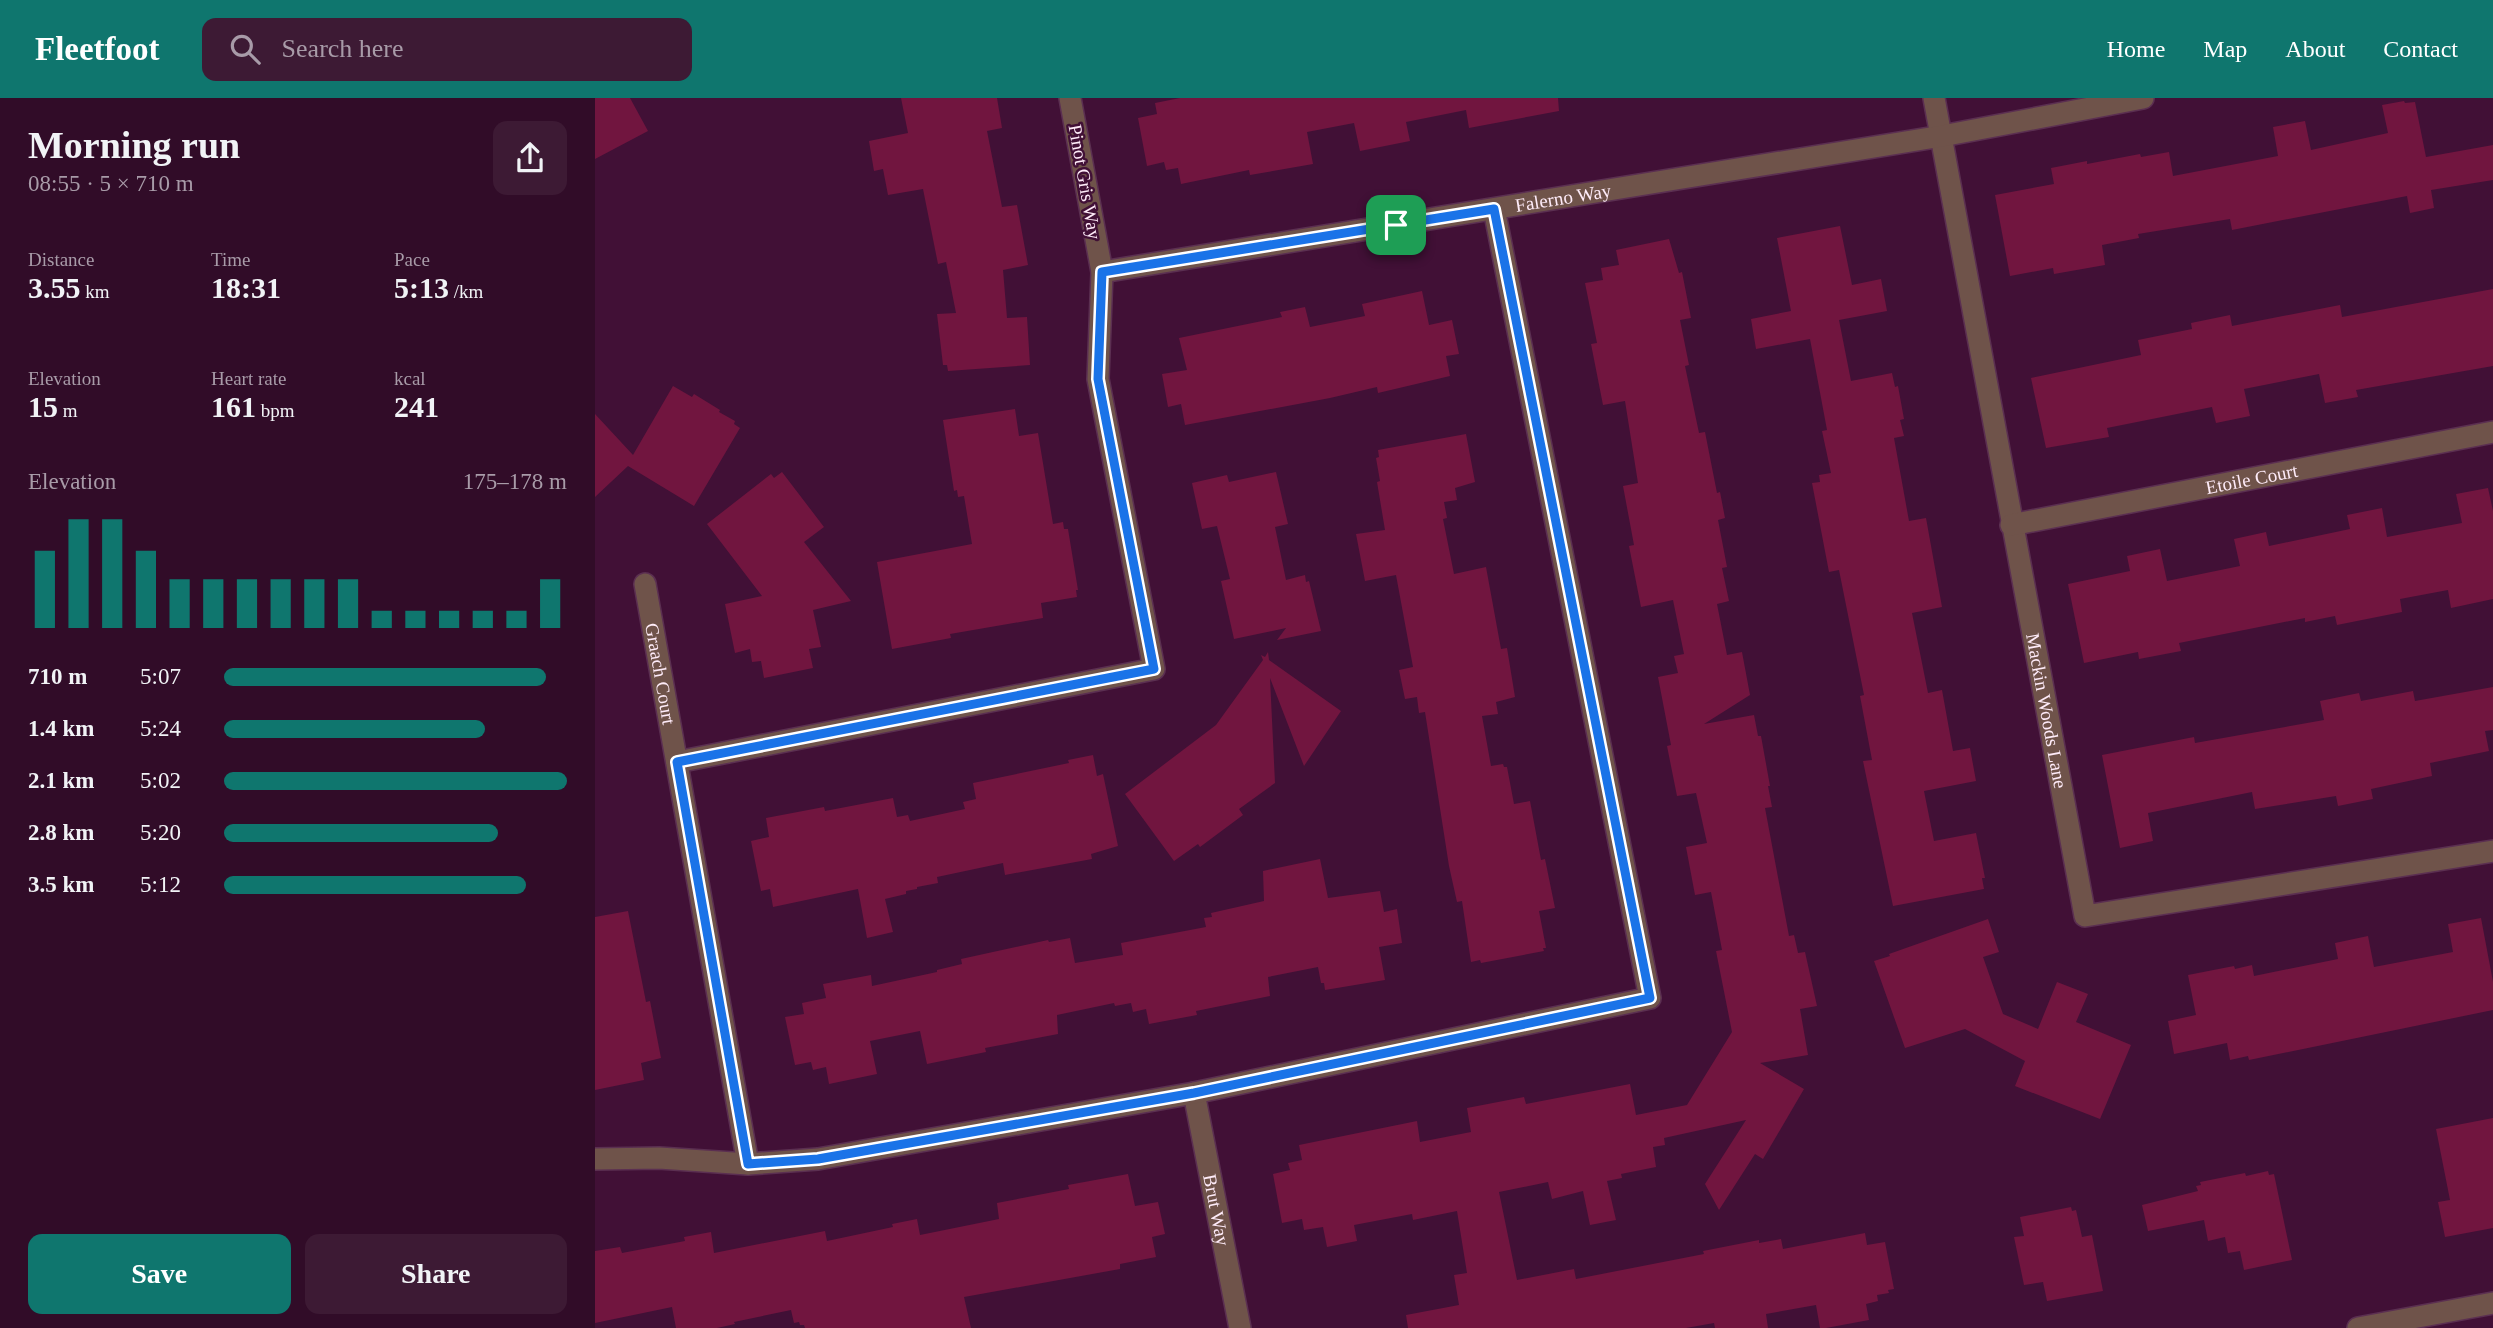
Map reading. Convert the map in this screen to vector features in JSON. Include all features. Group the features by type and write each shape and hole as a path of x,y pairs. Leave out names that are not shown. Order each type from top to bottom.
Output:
{"street":[{"name":"Pinot Gris Way","path":"677,762 1154,669 1098,379 1102,272 1070,98"},
{"name":"Mackin Woods Lane","path":"1934,98 2085,916 2493,851"},
{"name":"Falerno Way","path":"1102,272 1942,136 2143,98"},
{"path":"595,1159 659,1158 748,1164 818,1159 1194,1093 1650,998 1494,209"},
{"name":"Etoile Court","path":"2011,525 2493,432"},
{"name":"Graach Court","path":"645,584 677,762"},
{"path":"677,762 748,1164"},
{"name":"Brut Way","path":"1194,1093 1240,1328"},
{"path":"2358,1328 2493,1303"}],"building":[{"path":"595,98 630,98 648,131 595,159"},
{"path":"901,98 997,98 1002,128 987,131 1002,207 1017,205 1028,265 1003,270 1007,318 1027,317 1030,365 948,371 947,365 943,365 937,314 956,313 946,262 938,264 923,189 888,195 883,169 874,171 869,141 908,133"},
{"path":"1180,98 1558,98 1559,111 1469,128 1466,110 1406,122 1410,141 1360,151 1354,123 1307,132 1313,164 1250,175 1249,170 1181,184 1178,168 1166,170 1164,162 1147,166 1138,118 1157,114 1155,103"},
{"path":"2415,102 2426,157 2493,145 2493,180 2431,190 2434,208 2410,213 2407,196 2232,230 2230,219 2138,234 2139,238 2102,245 2105,265 2054,274 2053,268 2010,276 1995,195 2054,184 2051,168 2169,152 2173,176 2278,156 2273,127 2305,121 2311,150 2388,133 2382,105"},
{"path":"1840,226 1852,285 1881,279 1887,311 1839,320 1851,381 1892,373 1895,387 1898,386 1904,436 1894,438 1909,521 1926,518 1942,607 1912,613 1928,693 1942,690 1953,751 1970,748 1976,781 1924,791 1934,841 1976,833 1985,878 1982,878 1984,889 1893,906 1863,761 1872,760 1860,696 1864,695 1839,570 1829,572 1812,483 1820,482 1819,475 1831,473 1822,431 1827,430 1810,339 1756,349 1751,319 1791,311 1777,238"},
{"path":"1669,239 1679,273 1682,272 1691,318 1680,320 1689,365 1685,366 1699,433 1705,432 1717,493 1720,492 1725,518 1718,520 1727,567 1722,568 1729,601 1717,604 1727,655 1742,652 1750,695 1704,724 1754,715 1758,736 1761,736 1770,786 1772,807 1765,808 1789,936 1794,935 1798,953 1805,952 1817,1006 1800,1009 1808,1055 1760,1063 1804,1089 1763,1159 1755,1154 1719,1210 1705,1184 1746,1120 1664,1138 1665,1145 1653,1147 1656,1167 1621,1174 1622,1178 1607,1181 1616,1220 1590,1225 1583,1191 1552,1199 1548,1182 1499,1192 1517,1280 1574,1269 1576,1279 1704,1254 1703,1251 1759,1240 1759,1243 1781,1239 1783,1249 1865,1233 1867,1245 1885,1242 1894,1289 1888,1290 1889,1293 1877,1295 1878,1301 1866,1304 1869,1320 1826,1328 1820,1328 1816,1305 1766,1314 1768,1328 1715,1328 1714,1323 1686,1328 1408,1328 1406,1315 1459,1305 1454,1275 1467,1273 1457,1211 1413,1220 1412,1214 1354,1225 1357,1241 1327,1247 1323,1227 1304,1230 1302,1219 1282,1223 1273,1174 1290,1170 1288,1163 1302,1160 1299,1145 1417,1121 1420,1142 1471,1132 1467,1108 1524,1097 1526,1104 1630,1084 1636,1115 1687,1105 1732,1032 1716,951 1722,950 1711,892 1695,895 1686,847 1707,843 1696,793 1677,796 1667,746 1671,745 1658,677 1678,673 1674,656 1684,654 1673,600 1641,607 1629,546 1634,545 1623,486 1638,483 1625,401 1603,405 1591,344 1597,343 1585,283 1603,280 1601,268 1619,265 1616,250"},
{"path":"2493,289 2493,366 2356,390 2358,397 2325,403 2319,374 2244,389 2250,416 2216,423 2212,407 2107,428 2109,437 2046,448 2031,378 2141,355 2138,340 2192,329 2191,323 2230,315 2232,326 2340,305 2342,317"},
{"path":"1422,291 1429,325 1452,320 1459,354 1446,356 1450,376 1378,393 1377,387 1185,425 1181,404 1168,407 1162,374 1187,370 1179,338 1282,317 1280,312 1305,307 1310,327 1365,316 1362,304"},
{"path":"673,386 692,397 694,394 720,410 719,412 735,421 734,424 740,428 694,506 628,466 595,497 595,414 633,455"},
{"path":"1015,409 1019,436 1038,433 1053,524 1063,522 1064,529 1068,529 1077,597 1041,603 1043,618 950,634 951,638 892,649 877,562 972,544 964,496 958,497 957,490 954,491 943,420"},
{"path":"1466,434 1475,482 1455,488 1457,500 1444,502 1447,518 1443,519 1454,574 1486,567 1501,649 1507,648 1515,697 1496,702 1498,714 1482,716 1491,766 1503,764 1507,767 1514,804 1530,801 1541,860 1545,859 1555,908 1539,911 1546,948 1543,948 1544,951 1481,963 1480,960 1471,962 1462,901 1457,902 1425,712 1419,713 1417,697 1405,699 1399,670 1413,667 1396,575 1365,581 1356,534 1385,530 1377,482 1380,481 1376,458 1379,457 1378,450"},
{"path":"782,472 824,527 804,542 851,601 813,610 821,647 809,649 813,668 764,678 761,661 752,662 750,649 735,653 725,604 762,596 707,524 771,474 774,478"},
{"path":"1276,472 1288,524 1275,527 1286,580 1305,575 1306,582 1309,581 1321,631 1277,640 1286,628 1234,639 1221,581 1230,579 1217,526 1202,529 1192,483 1227,475 1229,482"},
{"path":"2488,488 2493,511 2493,599 2451,608 2448,590 2400,599 2402,612 2337,625 2335,616 2305,622 2305,618 2179,643 2181,651 2139,659 2138,652 2084,663 2068,584 2130,571 2127,556 2160,549 2167,581 2240,566 2234,539 2266,532 2269,546 2350,529 2347,515 2382,508 2387,537 2462,523 2456,494"},
{"path":"1268,652 1269,660 1341,711 1304,766 1270,678 1275,783 1239,809 1243,815 1200,847 1198,844 1174,861 1125,794 1216,725 1263,660 1261,655 1265,657"},
{"path":"2493,687 2493,730 2485,731 2489,751 2430,763 2432,776 2371,789 2373,799 2338,806 2336,796 2255,809 2252,792 2148,813 2153,841 2120,848 2102,755 2194,737 2195,743 2324,720 2320,701 2359,693 2361,701 2413,691 2415,701"},
{"path":"1093,755 1097,776 1103,774 1118,846 1091,854 1092,859 1005,875 1003,863 937,877 938,883 917,887 906,891 906,894 885,899 893,932 867,938 858,889 773,907 770,889 761,891 751,841 769,837 766,818 824,807 825,811 893,798 897,817 908,815 910,821 965,809 963,802 976,799 973,783 1069,763 1068,760"},
{"path":"1320,859 1328,898 1380,891 1384,912 1397,909 1402,943 1379,947 1385,980 1325,990 1318,967 1268,977 1270,996 1149,1024 1146,1009 1133,1012 1131,1003 1115,1006 1114,1003 1057,1015 1058,1034 985,1048 986,1052 927,1064 920,1031 870,1041 877,1074 829,1084 826,1067 813,1070 811,1062 795,1065 785,1017 804,1014 802,1003 826,998 823,984 871,975 872,986 937,972 962,964 961,959 1048,940 1070,938 1075,963 1123,955 1121,943 1206,927 1204,918 1212,917 1211,913 1264,901 1263,871"},
{"path":"628,911 646,1002 650,1001 661,1058 641,1063 644,1080 595,1090 595,917"},
{"path":"2481,918 2493,982 2493,1010 2249,1060 2248,1056 2230,1060 2227,1043 2174,1054 2168,1021 2196,1015 2188,975 2252,965 2254,976 2338,959 2335,943 2368,936 2374,967 2453,952 2448,924"},
{"path":"1988,919 1999,952 1983,957 2003,1014 2038,1029 2057,982 2088,994 2076,1022 2131,1045 2100,1119 2015,1086 2025,1061 1965,1029 1905,1048 1874,961"},
{"path":"2493,1118 2493,1228 2445,1237 2438,1202 2450,1200 2436,1129"},
{"path":"2268,1171 2269,1175 2274,1174 2292,1260 2244,1270 2240,1251 2228,1253 2225,1237 2208,1241 2204,1220 2148,1231 2142,1205 2198,1191 2196,1186 2201,1185 2200,1182"},
{"path":"1128,1174 1135,1206 1158,1202 1165,1234 1152,1237 1156,1257 1120,1264 1120,1269 964,1297 971,1328 805,1328 799,1322 794,1323 791,1310 717,1328 676,1328 672,1307 595,1323 595,1251 620,1247 622,1253 685,1241 684,1237 711,1232 714,1253 825,1231 827,1241 917,1219 920,1235 999,1219 997,1203 1069,1189 1068,1185"},
{"path":"2071,1207 2072,1211 2076,1210 2082,1237 2092,1235 2103,1291 2047,1301 2043,1282 2024,1285 2014,1237 2024,1236 2020,1217"}],"route":[{"path":"1494,209 1650,998 1194,1093 818,1159 748,1164 677,762 1154,669 1098,379 1102,272 1396,225 1494,209"}]}
